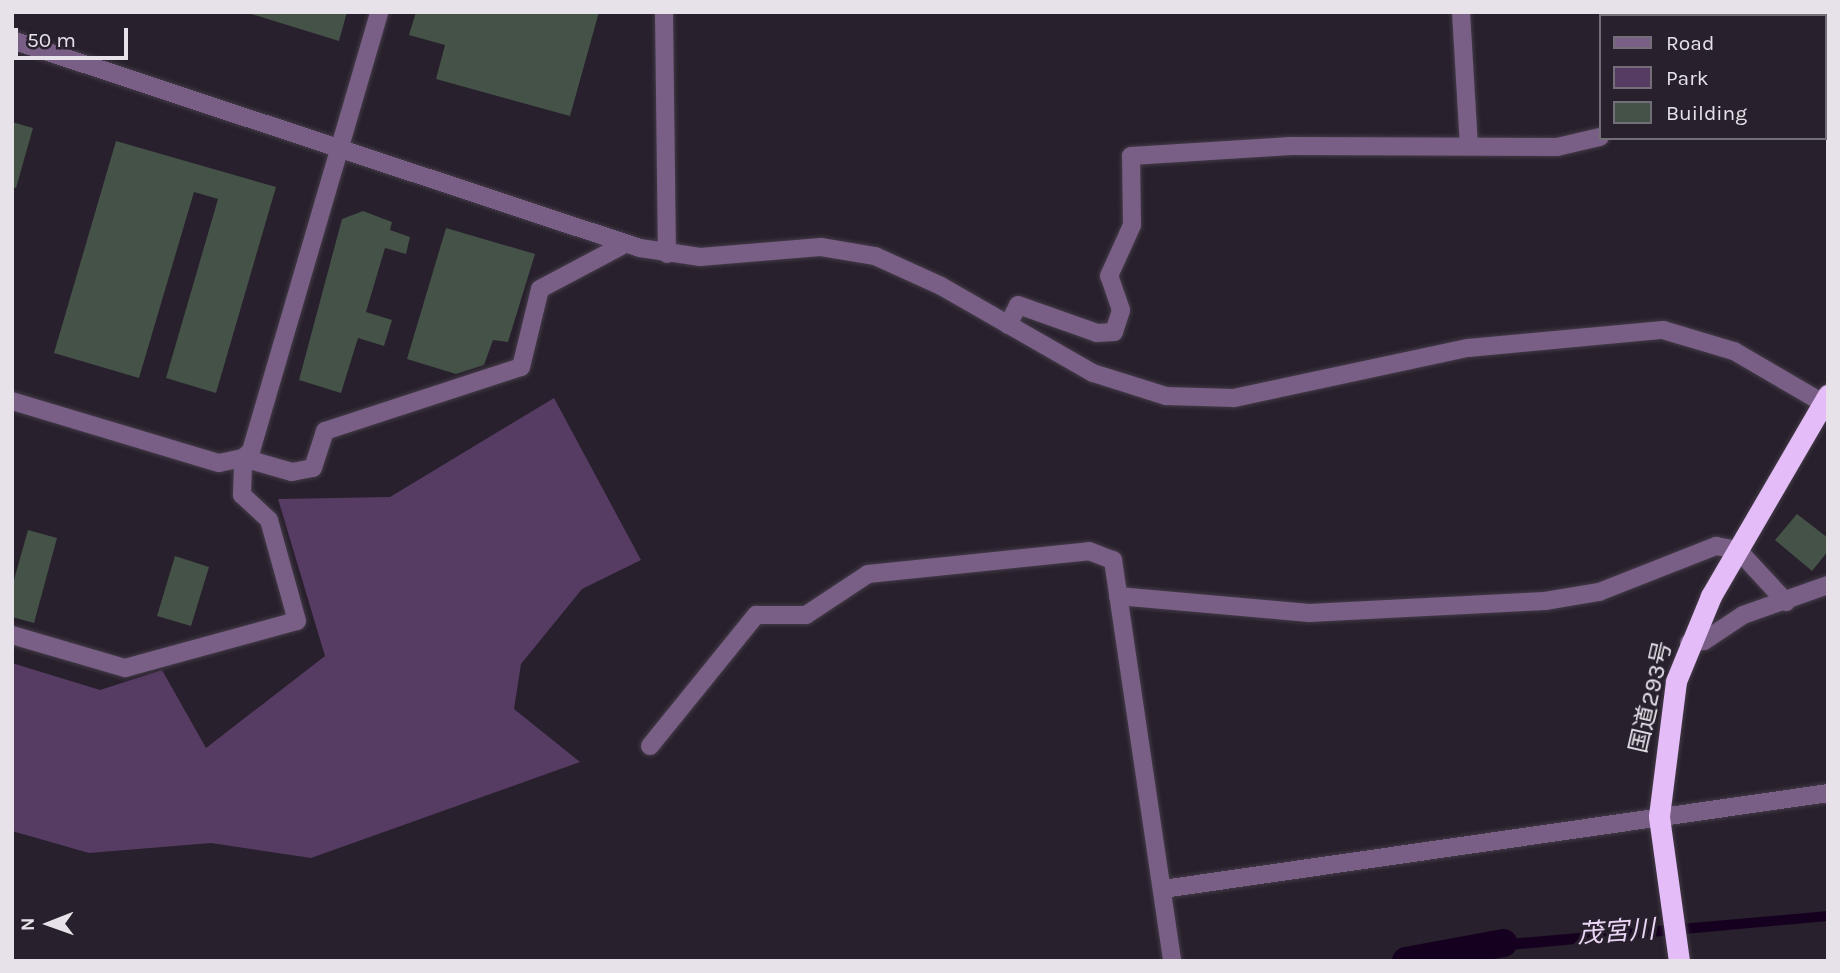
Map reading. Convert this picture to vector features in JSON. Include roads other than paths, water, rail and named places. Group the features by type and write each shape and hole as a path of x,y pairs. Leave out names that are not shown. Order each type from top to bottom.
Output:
{"highway":[{"name":"国道293号","path":"1679,961 1658,816 1666,724 1693,633 1825,399"}],"street":[{"path":"12,635 125,668 298,621 269,520 242,495 243,458 251,451 379,12"},
{"path":"664,12 667,254"},
{"path":"1461,12 1469,146"},
{"path":"12,40 625,244 667,254 848,250 903,268 1105,378 1198,401 1516,340 1663,330 1734,351 1825,399"},
{"path":"1008,325 1018,305 1097,333 1114,332 1121,310 1109,276 1132,225 1130,156 1469,146 1557,147 1598,137"},
{"path":"12,401 219,463 243,458 292,472 313,468 325,431 371,421 521,366 540,289 625,244"},
{"path":"1118,596 1309,613 1545,601 1599,592 1704,546 1738,550 1786,603"},
{"path":"650,746 756,615 806,615 868,574 1089,551 1113,560 1172,961"},
{"path":"1693,633 1704,641 1743,615 1786,603 1828,585"},
{"path":"1163,889 1828,793"}],"water":[{"path":"1828,911 1828,921 1465,954 1463,943"}],"waterway":[{"name":"茂宮川","path":"1406,961 1503,943"}]}
